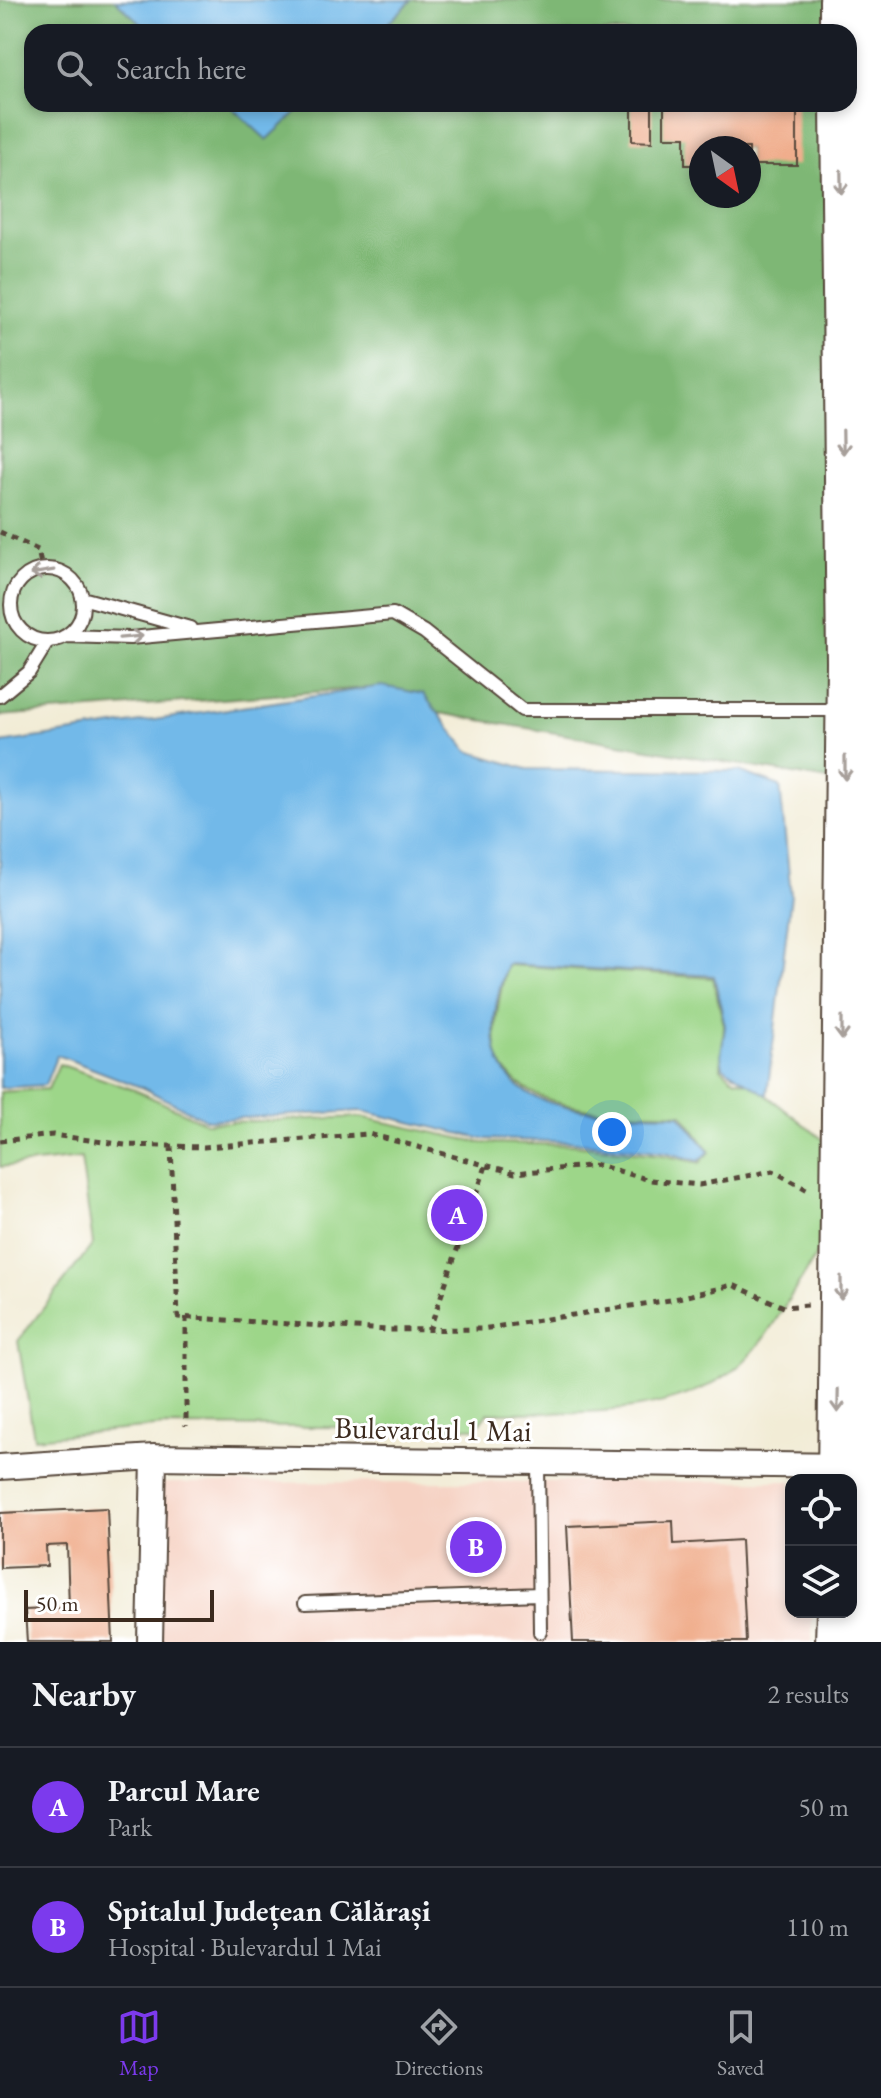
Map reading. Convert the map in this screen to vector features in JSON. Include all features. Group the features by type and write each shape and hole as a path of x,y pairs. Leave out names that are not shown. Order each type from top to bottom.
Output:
{"main road":[{"path":"839,0 839,24"},
{"path":"864,1642 847,1471 858,1329 866,662 877,184 873,0"},
{"path":"840,112 866,662 845,710 841,1211 858,1329"},
{"path":"835,1642 836,1618"}],"street":[{"name":"Bulevardul 1 Mai","path":"0,1467 154,1457 538,1462 847,1471"},
{"path":"150,1642 154,1457"}],"lane":[{"path":"65,636 80,620 84,605 76,583 61,571 42,569 24,577 13,593 11,612 20,629 36,639 48,641 65,636 96,639 393,614 424,632 522,710 845,710"},
{"path":"82,598 197,631"},
{"path":"0,696 29,672 48,641"},
{"path":"538,1462 540,1632"},
{"path":"305,1603 539,1594"}],"path":[{"path":"0,532 38,550 42,569"},
{"path":"0,1141 53,1135 125,1145 204,1147 369,1134 515,1173 598,1165 650,1180 699,1185 773,1171 841,1211"},
{"path":"171,1146 178,1317 429,1331 482,1329 626,1307 733,1285 784,1307 858,1329"},
{"path":"429,1331 486,1166"},
{"path":"186,1317 186,1426"}],"shaded area":[{"path":"785,1481 785,1618 812,1618 812,1642 160,1642 161,1483"}],"green space":[{"path":"0,0 115,0 141,24 24,24 24,112 237,112 267,140 297,112 857,112 857,24 387,24 412,0 881,0 881,789 416,709 366,688 0,716"},
{"path":"507,965 713,978 724,1026 721,1068 734,1079 752,1084 825,1141 826,1216 820,1246 775,1322 747,1358 730,1373 674,1399 612,1410 487,1413 476,1428 165,1426 34,1438 18,1341 93,1244 81,1158 0,1167 0,1092 48,1089 59,1064 135,1090 206,1123 361,1117 482,1143 574,1145 663,1155 700,1163 710,1152 682,1114 582,1108 534,1093 514,1080 500,1062 496,1041 497,1014"}],"water":[{"path":"115,0 412,0 387,24 141,24"},
{"path":"237,112 297,112 267,140"},
{"path":"382,686 423,694 468,751 527,769 739,771 780,786 791,895 767,1095 723,1067 721,1056 725,1026 714,976 507,964 495,1014 497,1052 510,1078 533,1096 563,1106 599,1112 680,1115 709,1152 699,1161 664,1152 574,1142 483,1139 362,1111 207,1120 143,1088 57,1055 45,1085 0,1088 0,743"}],"building":[{"path":"632,112 652,112 652,142 632,141"},
{"path":"664,112 797,112 797,165 761,165 761,136 689,136 689,165 685,165 685,137 664,137"},
{"path":"107,1508 113,1642 27,1642 25,1610 69,1608 67,1545 46,1546 47,1566 0,1568 0,1513"},
{"path":"673,1521 674,1544 741,1540 746,1642 573,1642 567,1526"}],"place":[{"name":"Parcul Mare","path":"457,1215"},
{"name":"Spitalul Județean Călărași","path":"476,1547"}]}
